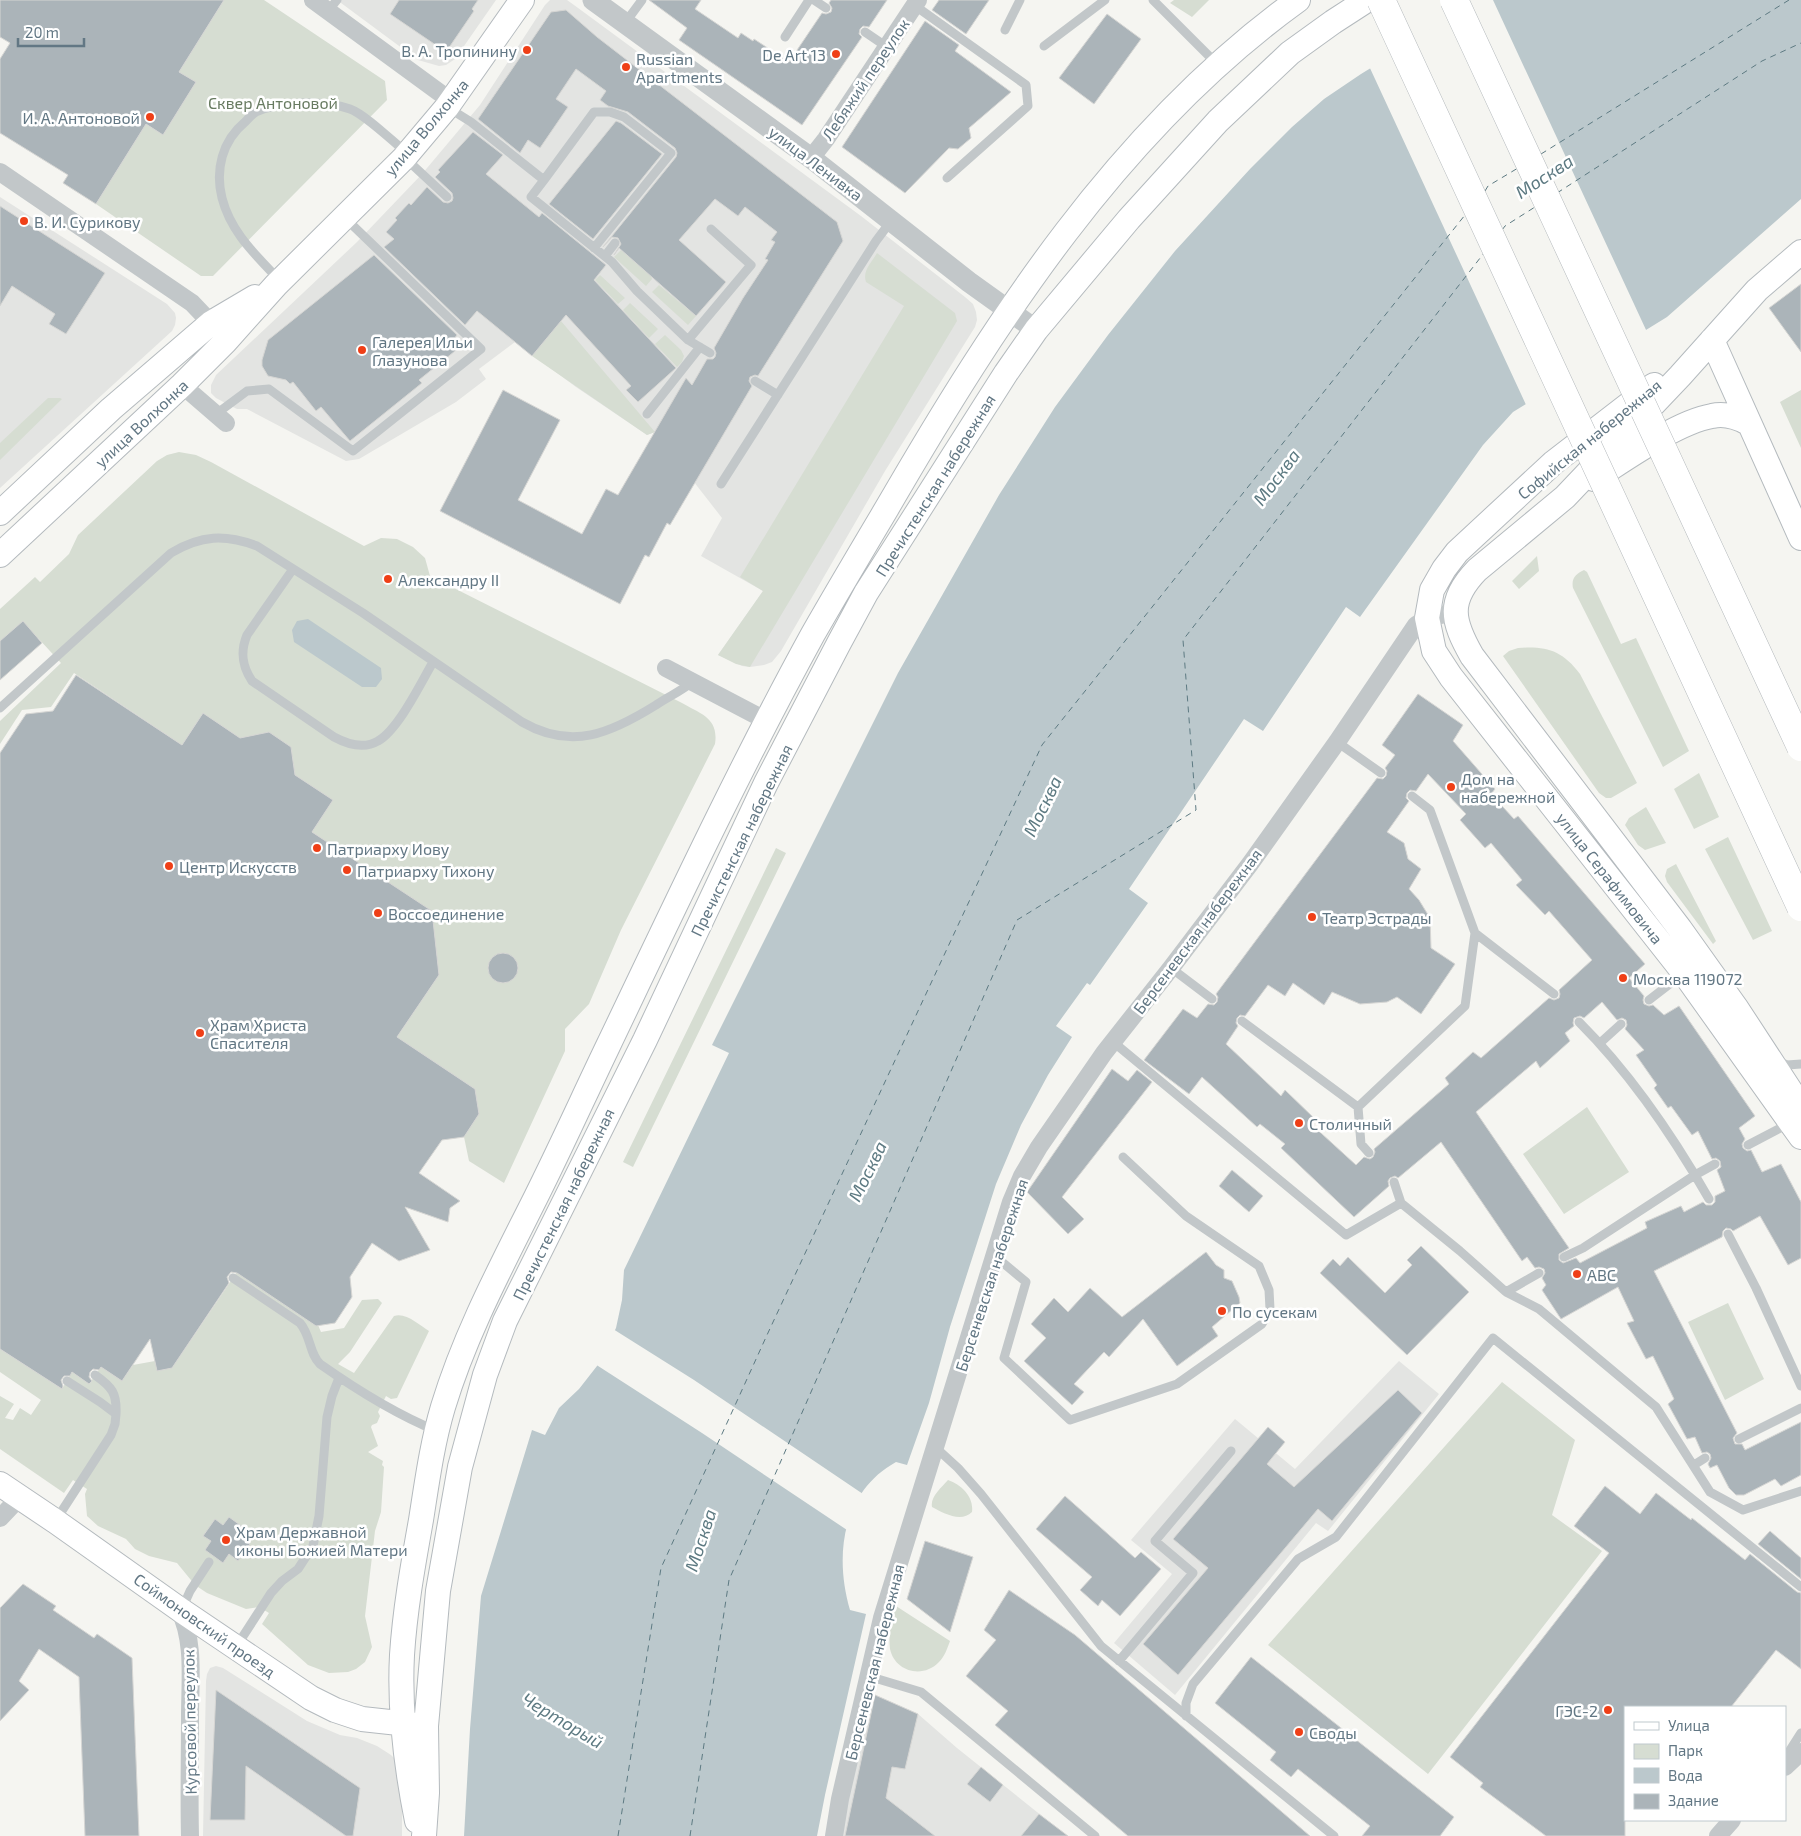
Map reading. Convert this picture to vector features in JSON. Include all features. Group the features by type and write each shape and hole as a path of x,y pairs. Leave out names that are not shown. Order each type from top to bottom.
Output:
{"main road":[{"name":"улица Волхонка","path":"0,556 182,385 225,342 278,283 406,156 449,104 522,0"},
{"name":"Пречистенская набережная","path":"419,1836 408,1774 403,1725 402,1661 409,1587 437,1431 459,1365 484,1304 687,880 767,721 814,632 920,450 1030,279 1097,194 1142,141 1218,64 1298,0"},
{"name":"Пречистенская набережная","path":"424,1836 427,1793 426,1726 438,1591 460,1466 485,1375 505,1322 645,1040 766,783 866,593 1006,373 1036,330 1129,219 1218,121 1290,54 1333,22 1367,0"},
{"path":"1381,0 1801,907"},
{"path":"1454,0 1801,748"},
{"name":"Софийская набережная","path":"1455,612 1458,597 1465,583 1477,570 1565,497 1680,376 1757,290 1801,252"},
{"name":"улица Волхонка","path":"0,513 111,409 211,323 278,283"},
{"path":"1712,340 1801,538"},
{"name":"Софийская набережная","path":"1427,618 1432,590 1444,569 1457,552 1553,464 1712,340"},
{"path":"1565,497 1638,451 1698,420 1724,415 1738,417 1748,423"},
{"name":"улица Серафимовича","path":"1455,612 1462,638 1472,656 1579,794 1737,1009 1768,1056 1798,1122"},
{"name":"улица Серафимовича","path":"1427,618 1434,650 1450,677 1556,808 1798,1122"},
{"name":"Соймоновский проезд","path":"0,1484 180,1610 311,1698 335,1710 362,1719 403,1725 426,1726"}],"street":[{"path":"313,0 333,5 449,104"},
{"name":"улица Ленивка","path":"593,0 811,158 969,282 1036,330"},
{"name":"Лебяжий переулок","path":"811,158 826,139 916,3"},
{"path":"0,172 192,303 211,323"},
{"path":"182,385 221,419"},
{"path":"1427,618 1455,612"},
{"name":"Берсеневская набережная","path":"834,1836 882,1618 1011,1202 1026,1168 1038,1147 1112,1041 1171,968 1250,864 1337,742 1416,625 1427,618"},
{"path":"666,668 767,721"},
{"path":"1556,808 1554,801 1557,792 1567,788 1579,794"},
{"path":"0,1518 19,1498"},
{"name":"Курсовой переулок","path":"180,1610 187,1633 190,1666 190,1836"},
{"path":"1786,1766 1801,1752"},
{"path":"1718,1836 1731,1821"}],"lane":[{"path":"625,23 642,0"},
{"path":"785,37 809,0"},
{"path":"814,0 826,8"},
{"path":"1005,30 1020,0"},
{"path":"1044,46 1105,0"},
{"path":"1153,0 1218,64"},
{"path":"916,3 1026,85 1028,106 947,178"},
{"path":"865,32 887,47"},
{"path":"278,283 239,236 227,214 220,186 220,164 231,136 256,112 285,104 320,104 351,110 368,120 447,197"},
{"path":"449,104 544,180"},
{"path":"524,205 594,112 610,112 624,116 671,153 594,248"},
{"path":"531,197 604,256 642,297 688,340 710,354"},
{"path":"221,419 247,392 269,389 353,450 481,349 344,218"},
{"path":"721,484 876,241 891,221"},
{"path":"688,340 751,265 711,229"},
{"path":"604,256 615,243"},
{"path":"647,414 700,347"},
{"path":"755,381 778,395"},
{"path":"0,708 171,553 184,545 213,538 243,541 257,546 363,613 522,722 541,732 554,736 584,736 618,727 679,693 692,682"},
{"path":"293,569 247,635 243,645 242,659 245,671 252,681 334,737 346,744 362,746 378,742 397,721 432,662"},
{"path":"1337,742 1381,773"},
{"path":"1358,1107 1465,1006 1475,933 1430,810 1412,796"},
{"path":"1475,933 1554,994"},
{"path":"1171,968 1212,999"},
{"path":"1648,1000 1684,973"},
{"path":"1242,1021 1358,1107 1361,1144 1369,1153"},
{"path":"1579,1022 1600,1043 1628,1077 1677,1146 1709,1199"},
{"path":"1600,1043 1621,1024"},
{"path":"1112,1041 1346,1235 1401,1203"},
{"path":"1768,1056 1787,1065 1801,1064"},
{"path":"1748,1146 1798,1122"},
{"path":"994,1259 1002,1262 1026,1282 1004,1358 1070,1420 1177,1384 1262,1324 1270,1309 1269,1290 1259,1266 1186,1216 1124,1157"},
{"path":"1564,1256 1582,1248 1715,1164"},
{"path":"1394,1182 1401,1203 1460,1251 1506,1292 1539,1309 1656,1407 1710,1492 1743,1510 1801,1490"},
{"path":"1728,1234 1756,1288 1801,1386"},
{"path":"1506,1292 1539,1273"},
{"path":"233,1278 300,1323 307,1331 314,1358 339,1378 408,1420 437,1431"},
{"path":"1186,1716 1186,1703 1193,1684 1298,1559 1336,1537 1493,1338 1801,1587"},
{"path":"55,1521 111,1435 115,1424 114,1393 108,1385 95,1375"},
{"path":"236,1647 271,1593 282,1581 298,1569 313,1546 319,1516 327,1417 339,1378"},
{"path":"67,1380 116,1414"},
{"path":"1740,1439 1801,1408"},
{"path":"935,1447 958,1468 981,1494 1095,1639 1119,1661 1334,1836"},
{"path":"1119,1661 1193,1573 1155,1542 1231,1451"},
{"path":"1694,1465 1705,1458"},
{"path":"180,1610 209,1562"},
{"path":"868,1676 921,1692 1095,1836"},
{"path":"1786,1756 1801,1733"}],"shaded area":[{"path":"337,0 496,0 455,59 446,65 439,66 418,60"},
{"path":"550,0 567,0 574,5 861,216 965,297 973,304 976,312 977,320 975,327 885,471 781,651 772,662 764,665 742,666 718,655 763,591 701,556 722,518 655,432 647,435 576,387 515,342 479,369 486,379 456,402 359,459 346,461 247,409 237,409 229,405 211,393 211,385 216,375 357,242 422,174 480,105"},
{"path":"0,197 167,304 175,313 176,318 172,331 0,488"},
{"path":"1399,1361 1439,1394 1328,1531 1316,1523 1175,1695 1114,1643 1172,1574 1131,1540 1235,1419 1295,1469"},
{"path":"216,1666 223,1668 307,1721 340,1735 357,1738 377,1746 391,1755 396,1760 402,1798 402,1836 203,1836 206,1681 210,1668"},
{"path":"871,1693 918,1714 957,1748 1067,1836 840,1836"}],"green space":[{"name":"Сквер Антоновой","path":"224,0 264,0 385,81 387,100 213,276 201,276 96,204 146,124 163,135 196,82 179,72"},
{"path":"1174,0 1209,0 1192,17 1170,3"},
{"path":"621,250 651,276 652,279 646,286 614,257"},
{"path":"877,253 955,313 957,321 750,667 736,664 718,655 763,591 740,577 904,306 866,282 866,270"},
{"path":"600,275 625,298 618,304 595,280"},
{"path":"659,285 696,316 688,325 652,292"},
{"path":"630,303 658,329 649,338 623,310"},
{"path":"561,321 655,432 647,435 532,356"},
{"path":"665,335 681,350 684,356 682,362 677,367 655,344"},
{"path":"1801,390 1801,448 1780,402"},
{"path":"48,398 62,399 0,460 0,443"},
{"path":"179,452 196,455 211,462 364,546 381,538 397,539 413,547 425,558 430,576 682,703 702,714 714,728 716,735 715,744 621,930 589,1004 565,1029 565,1051 504,1183 469,1161 464,1137 479,1114 475,1089 397,1037 439,975 432,912 312,832 333,800 295,775 290,747 269,732 240,738 203,713 182,745 74,673 51,707 22,710 0,744 0,721 61,663 38,638 0,641 0,609 35,577 40,582 69,554 78,535 157,461 167,455"},
{"path":"1537,556 1539,571 1519,589 1512,581"},
{"path":"1584,570 1587,572 1621,644 1636,638 1689,751 1663,767 1573,588 1575,577"},
{"path":"1518,648 1537,648 1553,651 1573,666 1580,674 1637,783 1611,798 1606,798 1599,793 1503,656 1509,651"},
{"path":"1699,773 1719,817 1694,829 1674,789"},
{"path":"1646,807 1666,843 1645,850 1638,845 1625,825 1629,818"},
{"path":"1728,837 1772,931 1753,940 1705,849"},
{"path":"776,848 786,853 633,1167 623,1162"},
{"path":"1676,864 1716,941 1713,944 1667,882 1665,876 1667,869"},
{"path":"1587,1107 1629,1172 1564,1214 1523,1154"},
{"path":"237,1272 318,1325 321,1332 344,1328 362,1300 378,1299 382,1303 350,1352 338,1364 354,1373 394,1316 408,1317 429,1331 397,1398 391,1399 386,1396 378,1412 380,1416 377,1423 371,1427 378,1446 368,1452 383,1461 382,1465 384,1467 381,1512 375,1531 365,1616 372,1647 365,1662 348,1672 329,1673 308,1665 262,1624 269,1613 259,1607 246,1609 207,1593 195,1585 177,1563 149,1556 135,1549 126,1539 98,1526 87,1516 85,1494 87,1489 73,1480 64,1493 0,1449 0,1396 14,1404 5,1418 13,1420 20,1408 31,1415 41,1400 0,1372 0,1349 62,1389 72,1372 89,1384 101,1367 122,1381 133,1365 155,1361 157,1371 172,1368"},
{"path":"1728,1303 1764,1379 1725,1400 1688,1322"},
{"path":"1502,1382 1575,1440 1552,1515 1602,1551 1428,1774 1268,1645"},
{"path":"948,1480 962,1488 969,1497 972,1512 968,1515 963,1517 952,1516 932,1507 934,1496"},
{"path":"896,1606 950,1641 943,1657 933,1667 918,1671 910,1670 903,1668 893,1657 890,1649 890,1638"}],"water":[{"path":"1482,0 1801,0 1801,199 1667,317 1513,412 1483,445 1360,617 1346,607 1263,731 1244,719 1129,889 1148,903 1090,985 1087,983 1056,1026 1072,1037 1048,1075 1021,1125 996,1184 950,1327 929,1403 907,1465 896,1462 878,1475 864,1490 853,1508 843,1547 845,1589 850,1610 866,1614 817,1836 464,1836 470,1729 481,1596 532,1430 545,1435 559,1408 579,1389 597,1366 616,1328 622,1300 624,1270 729,1053 712,1045 898,673 999,495 1055,407 1108,335 1175,251 1250,169 1292,127 1324,99 1361,74"},
{"path":"308,619 381,668 382,679 376,687 362,687 294,642 292,630 297,621"}],"pier":[{"path":"1477,0 1493,0 1647,332 1527,407 1369,66"},
{"path":"613,1329 694,1380 863,1494 847,1530 595,1364"}],"building":[{"path":"0,0 224,0 179,72 196,82 163,135 146,124 96,204 63,183 68,175 0,133 0,59 10,43 0,37"},
{"path":"399,0 478,0 472,9 474,11 446,52 390,14"},
{"path":"649,0 701,0 695,9 738,38 741,33 753,41 754,39 789,62 822,13 831,12 832,8 829,3 831,0 887,0 869,27 863,26 860,29 859,34 862,37 802,125 679,40 687,28"},
{"path":"939,0 989,0 966,34 932,10"},
{"path":"566,10 597,37 837,222 843,241 758,376 750,377 749,381 752,386 670,525 667,523 649,557 645,555 620,604 440,511 503,390 560,420 518,500 582,534 606,489 618,495 686,378 692,385 707,359 715,357 714,348 768,260 765,259 775,242 771,240 777,232 745,207 738,216 715,199 679,240 726,282 696,316 619,248 614,255 621,244 618,238 612,237 603,247 676,157 675,148 628,112 608,106 600,100 606,91 576,69 556,99 568,107 540,148 528,140 520,153 478,119 551,12"},
{"path":"1107,14 1141,39 1094,104 1059,78"},
{"path":"925,21 959,45 955,51 1011,92 969,128 971,138 958,149 949,148 905,193 842,147"},
{"path":"616,121 662,154 593,239 549,204"},
{"path":"473,132 503,155 486,174 539,217 542,213 606,265 594,280 676,368 638,402 626,390 631,386 566,315 532,356 477,311 465,325 384,247 394,239 386,232 397,220 395,218 409,203 411,205 427,187 443,202 448,203 452,201 452,193 435,177 440,172 438,170"},
{"path":"0,206 105,273 66,334 49,324 55,314 12,286 0,306"},
{"name":"Галерея Ильи Глазунова","path":"374,255 457,335 454,339 460,347 419,380 422,383 350,441 321,407 316,411 293,382 290,384 286,380 268,376 262,366 262,360 268,340"},
{"path":"1801,284 1801,352 1769,308"},
{"path":"23,621 42,643 0,680 0,641"},
{"name":"Храм Христа Спасителя","path":"76,675 182,745 203,713 240,738 269,732 291,747 295,775 333,800 312,832 432,911 439,975 397,1037 475,1089 479,1114 464,1137 442,1140 419,1173 460,1201 450,1208 448,1222 405,1207 430,1250 399,1261 372,1243 350,1277 352,1297 335,1323 316,1326 237,1273 231,1272 227,1277 229,1283 172,1368 157,1371 150,1339 122,1381 101,1367 99,1370 93,1369 90,1372 89,1377 92,1381 89,1384 72,1372 70,1376 64,1376 61,1380 62,1389 0,1349 0,753 26,714 53,711"},
{"name":"Дом на набережной","path":"1418,694 1463,725 1453,741 1495,789 1491,794 1514,819 1518,816 1645,964 1629,978 1644,996 1644,1004 1653,1005 1664,1015 1679,1006 1755,1116 1739,1128 1745,1139 1742,1144 1743,1148 1747,1151 1751,1150 1762,1172 1781,1164 1801,1202 1801,1258 1788,1265 1760,1216 1733,1231 1726,1228 1723,1231 1722,1237 1654,1271 1737,1433 1733,1438 1735,1444 1742,1444 1745,1450 1801,1422 1801,1475 1781,1486 1775,1479 1744,1495 1736,1495 1729,1488 1717,1465 1710,1468 1708,1464 1711,1458 1710,1454 1707,1452 1702,1453 1695,1437 1687,1439 1668,1404 1674,1399 1653,1356 1646,1359 1627,1323 1634,1321 1618,1287 1561,1319 1542,1290 1546,1285 1542,1278 1545,1273 1544,1269 1535,1268 1527,1257 1522,1261 1441,1142 1398,1178 1395,1176 1390,1178 1388,1181 1389,1186 1354,1217 1281,1148 1285,1144 1260,1124 1257,1127 1202,1077 1189,1094 1144,1060 1183,1009 1197,1018 1208,1004 1214,1005 1217,1002 1218,997 1216,994 1377,778 1383,779 1386,776 1387,771 1385,768 1395,755 1382,745","holes":["1428,774 1466,814 1460,820 1485,848 1491,843 1522,880 1516,885 1545,915 1549,911 1592,960 1559,990 1559,998 1554,1000 1549,998 1481,1058 1473,1052 1445,1078 1449,1084 1374,1149 1373,1157 1370,1159 1364,1157 1356,1165 1310,1123 1315,1119 1285,1090 1281,1096 1226,1044 1238,1026 1236,1023 1237,1018 1240,1015 1245,1016 1268,985 1285,996 1293,983 1324,1005 1332,992 1360,1004 1387,1002 1397,997 1421,1014 1455,964 1431,948 1430,918 1419,900 1409,889 1421,869 1408,859 1404,843 1387,832 1409,801 1406,798 1407,793 1410,790 1416,791","1602,1002 1617,1020 1622,1018 1626,1020 1627,1025 1625,1029 1644,1050 1636,1055 1657,1085 1654,1088 1668,1108 1671,1106 1692,1135 1698,1131 1712,1159 1716,1158 1720,1161 1721,1167 1717,1170 1725,1191 1715,1196 1715,1202 1712,1205 1706,1205 1703,1202 1684,1212 1681,1206 1645,1222 1647,1228 1580,1263 1576,1258 1563,1263 1559,1260 1559,1254 1569,1248 1476,1112 1536,1061 1540,1068 1570,1041 1565,1033 1574,1026 1574,1018 1580,1016 1584,1018"]},
{"path":"503,953 514,957 518,968 514,979 503,983 492,979 488,968 492,957"},
{"path":"1112,1069 1128,1081 1137,1070 1152,1082 1062,1197 1084,1219 1068,1234 1027,1192"},
{"path":"1232,1170 1263,1196 1249,1212 1219,1186"},
{"path":"1421,1246 1469,1292 1407,1355 1320,1273 1333,1259 1340,1266 1348,1257 1385,1293 1412,1265 1407,1260"},
{"path":"1206,1252 1216,1265 1224,1270 1224,1278 1232,1281 1240,1303 1212,1327 1218,1336 1177,1366 1143,1319 1109,1357 1104,1352 1074,1384 1084,1392 1072,1405 1024,1361 1046,1338 1031,1324 1054,1298 1068,1312 1090,1288 1122,1317"},
{"path":"1398,1390 1422,1413 1332,1521 1318,1509 1178,1675 1143,1644 1208,1568 1173,1539 1268,1427 1285,1442 1267,1464 1294,1487"},
{"path":"1605,1486 1640,1514 1656,1493 1691,1520 1692,1518 1745,1560 1750,1554 1797,1592 1801,1593 1801,1669 1776,1650 1732,1706 1624,1706 1625,1836 1546,1836 1480,1787 1483,1783 1450,1757 1609,1553 1574,1526"},
{"path":"1065,1496 1135,1558 1141,1552 1161,1569 1120,1616 1102,1600 1098,1606 1080,1590 1092,1577 1036,1529"},
{"name":"Храм Державной иконы Божией Матери","path":"229,1517 247,1530 241,1538 250,1544 238,1561 229,1554 223,1563 205,1550 211,1541 203,1536 215,1519 223,1525"},
{"path":"1770,1531 1801,1558 1801,1579 1758,1544"},
{"path":"925,1541 973,1557 950,1632 907,1599"},
{"path":"23,1584 56,1606 53,1610 94,1638 97,1634 132,1658 139,1836 85,1836 79,1677 39,1649 19,1681 29,1690 0,1721 0,1608"},
{"path":"1009,1590 1075,1635 1310,1836 1128,1836 995,1725 1008,1711 966,1676 996,1640 984,1630"},
{"name":"Своды","path":"1251,1657 1454,1817 1440,1836 1362,1836 1370,1826 1298,1769 1291,1777 1270,1760 1276,1752 1215,1703"},
{"path":"216,1690 360,1788 353,1836 346,1836 246,1766 245,1820 210,1820"},
{"path":"875,1695 918,1714 905,1769 892,1767 886,1798 935,1836 845,1836"},
{"path":"981,1767 1003,1785 990,1802 967,1784"},
{"path":"1039,1814 1068,1836 1021,1836"}],"ferry route":[{"path":"1541,154 1789,0"},
{"path":"1557,193 1762,61 1801,43"},
{"path":"1485,191 1488,186 1518,168"},
{"path":"1502,230 1505,226 1535,207"},
{"path":"618,1836 661,1568 767,1335 1042,745 1465,215"},
{"path":"690,1836 729,1580 1017,920 1196,810 1183,640 1484,253"}],"place":[{"name":"В. А. Тропинину","path":"527,50"},
{"name":"De Art 13","path":"836,54"},
{"name":"Russian Apartments","path":"626,67"},
{"name":"И. А. Антоновой","path":"150,117"},
{"name":"В. И. Сурикову","path":"24,221"},
{"name":"Галерея Ильи Глазунова","path":"362,350"},
{"name":"Александру II","path":"388,579"},
{"name":"Дом на набережной","path":"1451,787"},
{"name":"Патриарху Иову","path":"317,848"},
{"name":"Центр Искусств","path":"169,866"},
{"name":"Патриарху Тихону","path":"347,870"},
{"name":"Воссоединение","path":"378,913"},
{"name":"Театр Эстрады","path":"1312,917"},
{"name":"Москва 119072","path":"1623,978"},
{"name":"Храм Христа Спасителя","path":"200,1033"},
{"name":"Столичный","path":"1299,1123"},
{"name":"ABC","path":"1577,1274"},
{"name":"По сусекам","path":"1222,1311"},
{"name":"Храм Державной иконы Божией Матери","path":"226,1540"},
{"name":"ГЭС-2","path":"1608,1710"},
{"name":"Своды","path":"1299,1732"}],"water label":[{"name":"Москва","path":"1544,176"},
{"name":"Москва","path":"1276,477"},
{"name":"Москва","path":"1042,806"},
{"name":"Москва","path":"867,1171"},
{"name":"Москва","path":"700,1540"},
{"name":"Черторый","path":"563,1720"}]}
